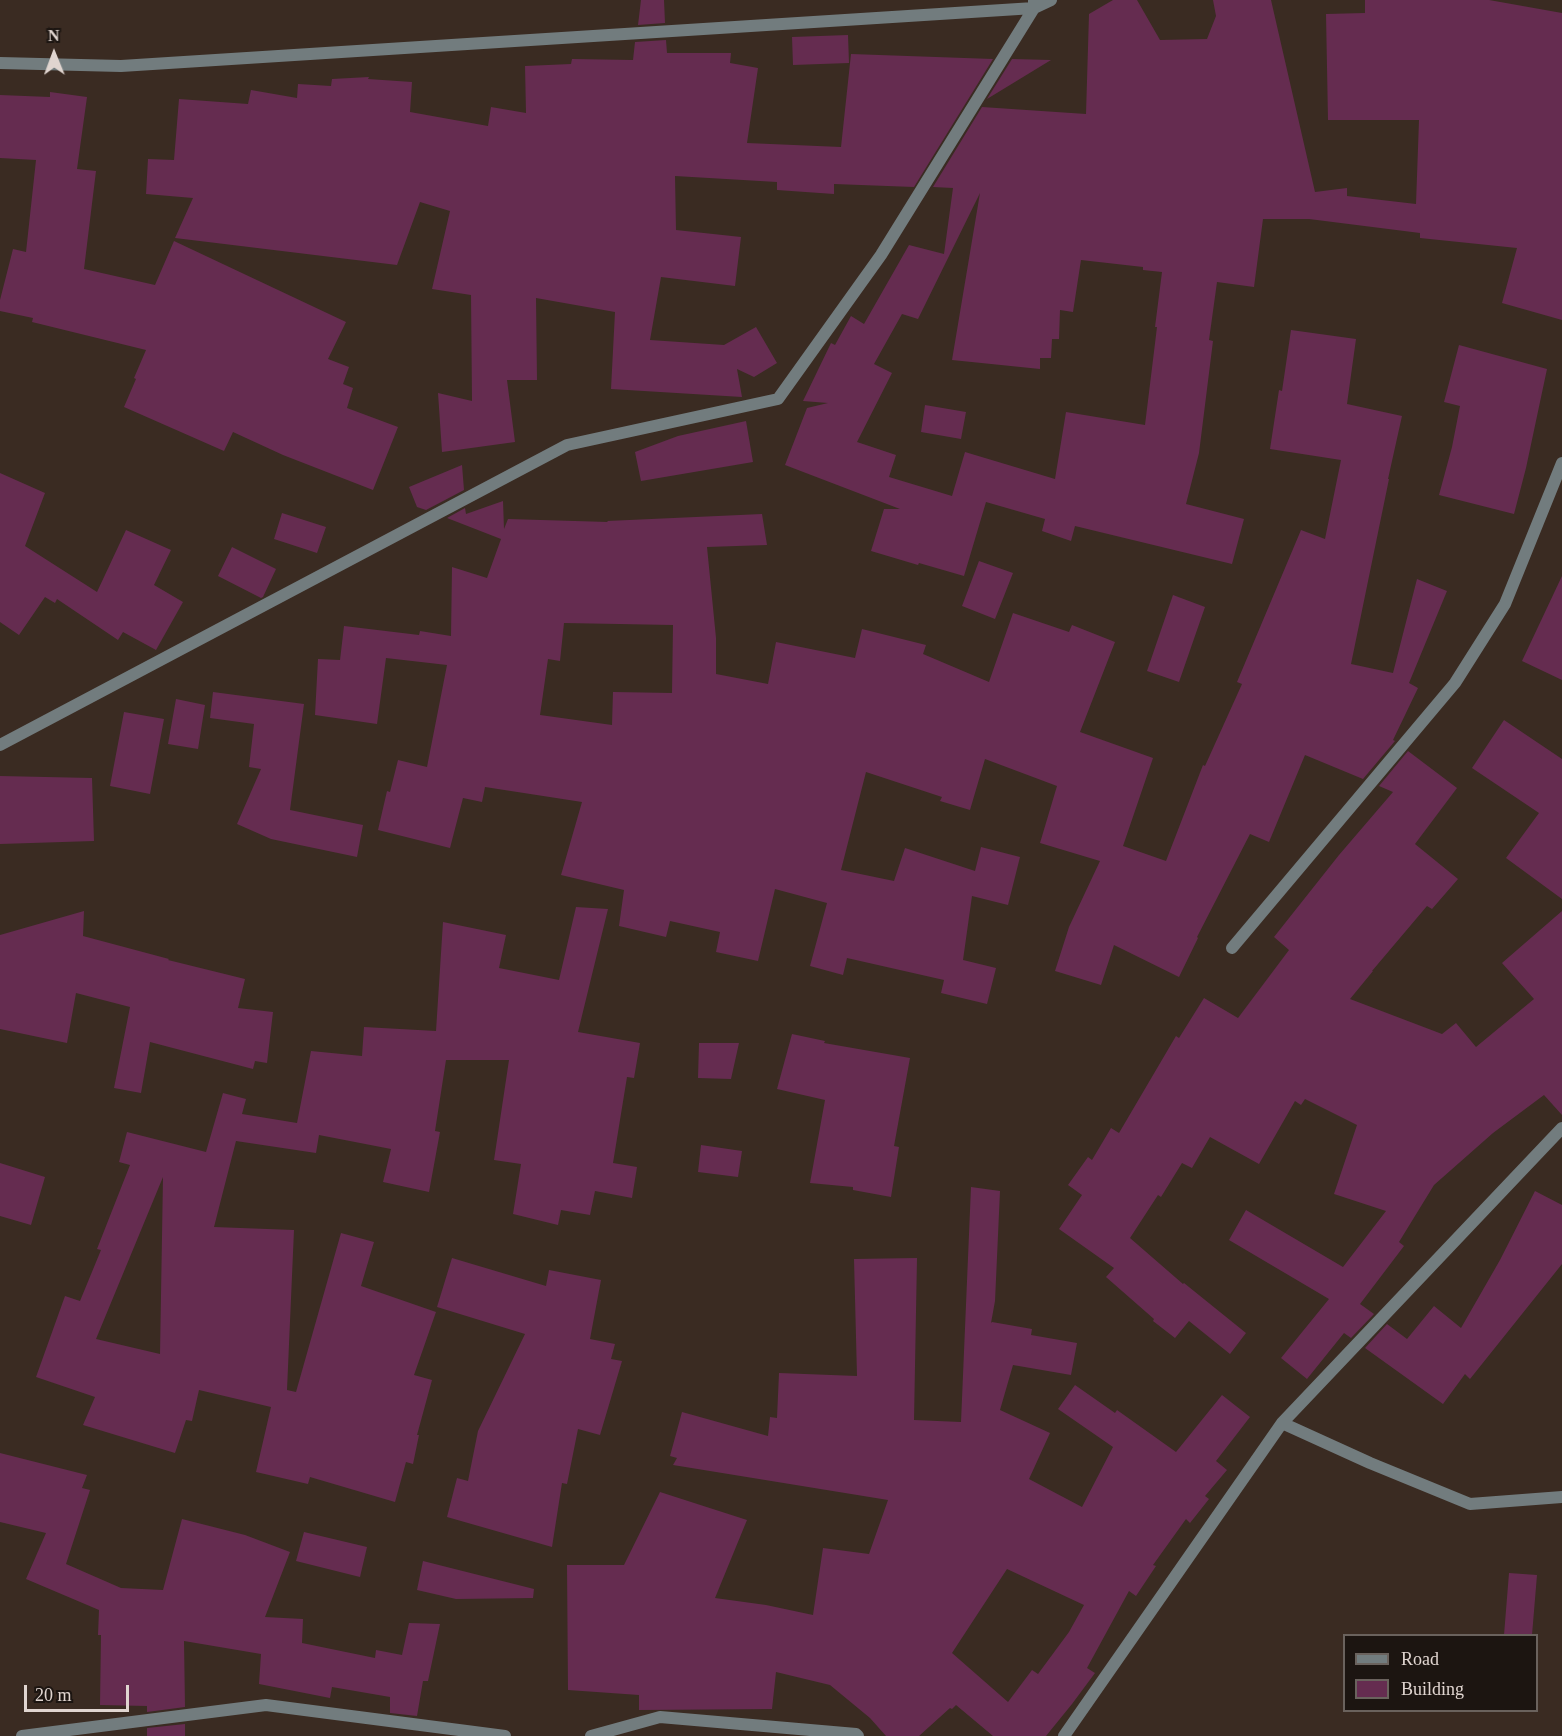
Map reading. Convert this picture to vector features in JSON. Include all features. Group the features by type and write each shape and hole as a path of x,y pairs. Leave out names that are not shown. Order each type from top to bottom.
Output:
{"street":[{"path":"0,63 121,66 1034,4 1051,0"},
{"path":"0,744 567,445 778,399 881,255 1034,4"},
{"path":"1232,948 1455,683 1505,604 1562,463"},
{"path":"1064,1736 1282,1423 1561,1130"},
{"path":"1282,1423 1370,1463 1470,1504 1562,1497"},
{"path":"22,1736 266,1705 505,1736"},
{"path":"591,1736 660,1717 858,1736"}],"building":[{"path":"641,0 664,0 665,23 638,25"},
{"path":"1113,0 1137,0 1160,40 1207,39 1216,16 1213,0 1271,0 1315,192 1347,188 1347,196 1416,204 1419,120 1328,120 1326,14 1365,13 1365,0 1489,0 1562,13 1562,320 1502,303 1517,248 1420,238 1420,233 1309,219 1263,219 1254,287 1217,282 1209,340 1213,341 1199,453 1186,504 1244,519 1232,564 1075,526 1071,541 1042,531 1045,519 986,502 964,576 871,551 884,509 900,509 785,465 807,408 828,403 803,401 831,343 835,345 851,316 864,324 909,245 944,254 953,188 933,187 982,107 1086,114 1089,14","holes":["980,193 952,360 1040,369 1040,358 1051,358 1052,339 1059,339 1060,310 1073,312 1081,260 1143,267 1143,270 1162,272 1145,425 1066,412 1055,479 965,452 952,496 889,477 896,455 857,442 892,373 874,364 902,314 918,319"]},
{"path":"848,35 849,63 793,65 792,37"},
{"path":"666,40 667,53 731,53 730,63 758,68 747,143 841,147 851,54 993,59 914,187 834,184 834,194 777,190 777,182 675,176 676,230 741,237 735,286 661,277 650,340 724,345 756,327 777,363 754,377 737,369 742,397 611,389 615,312 536,298 537,380 507,380 515,442 442,452 438,393 472,401 471,295 432,289 450,211 420,202 397,265 175,238 193,198 146,194 148,159 174,160 179,99 248,104 251,90 297,98 298,84 331,86 332,79 369,77 368,79 412,82 410,112 488,126 491,107 526,113 525,66 571,64 572,59 633,60 635,42"},
{"path":"1012,59 1051,60 987,99"},
{"path":"50,92 87,97 77,169 96,171 84,269 155,285 174,241 346,322 328,359 349,367 343,384 353,388 347,408 398,427 373,490 283,455 233,432 224,451 124,407 146,350 32,322 33,318 0,311 0,300 13,249 26,252 36,160 0,158 0,95 50,97"},
{"path":"1291,330 1356,339 1347,404 1402,416 1351,664 1393,673 1417,579 1447,591 1409,683 1418,688 1393,740 1395,741 1363,779 1305,755 1269,842 1250,834 1179,977 1114,945 1101,985 1055,971 1069,927 1100,861 1040,843 1057,786 985,759 970,810 940,801 942,797 866,772 841,870 894,881 905,848 975,871 981,847 1020,857 1008,905 972,896 963,960 996,968 987,1004 941,993 944,980 847,958 843,975 810,966 827,903 775,889 758,961 716,952 720,932 670,921 666,937 619,926 624,890 561,875 582,802 485,787 482,802 463,798 450,848 378,830 387,791 390,792 398,760 427,767 447,665 386,658 377,724 315,715 318,659 340,660 344,626 419,635 420,631 451,636 452,567 487,578 501,539 447,518 465,508 466,514 503,501 504,529 508,519 608,522 762,514 767,545 707,547 716,638 716,674 768,684 776,642 855,658 862,629 926,645 923,654 989,682 1013,613 1069,632 1072,625 1115,642 1080,732 1153,758 1123,846 1166,861 1203,765 1205,766 1242,684 1237,682 1301,530 1325,539 1341,460 1270,449 1279,390 1282,391","holes":["564,623 673,625 672,693 613,692 612,725 540,715 548,659 560,661"]},
{"path":"1459,345 1547,369 1514,514 1439,495 1460,406 1444,402"},
{"path":"925,405 966,412 961,439 921,432"},
{"path":"746,421 753,462 641,481 635,452 678,436"},
{"path":"462,465 464,490 426,510 417,507 409,487"},
{"path":"0,473 45,493 25,546 97,592 126,530 171,550 154,585 183,602 156,650 123,632 118,640 57,599 55,603 45,597 19,635 0,622"},
{"path":"282,513 326,527 317,553 274,539"},
{"path":"232,547 276,569 263,597 218,576"},
{"path":"979,561 1013,573 995,619 962,606"},
{"path":"1562,576 1562,680 1522,661"},
{"path":"1173,595 1205,607 1179,682 1147,671"},
{"path":"213,692 304,704 290,810 363,825 357,857 271,839 237,824 261,769 249,767 254,724 210,718"},
{"path":"176,699 205,705 198,749 168,744"},
{"path":"124,712 164,719 150,794 110,786"},
{"path":"1504,720 1562,759 1562,899 1506,858 1539,813 1472,768"},
{"path":"1408,751 1457,788 1415,844 1458,879 1432,909 1427,906 1350,999 1442,1034 1456,1023 1476,1047 1534,999 1502,963 1562,911 1562,1115 1544,1095 1493,1133 1434,1185 1399,1242 1404,1246 1360,1304 1374,1314 1351,1338 1344,1333 1307,1379 1281,1358 1329,1299 1229,1240 1246,1210 1343,1267 1386,1211 1334,1194 1357,1125 1305,1099 1301,1105 1295,1101 1259,1164 1210,1137 1192,1168 1182,1163 1161,1197 1158,1195 1130,1238 1183,1284 1246,1333 1230,1354 1189,1321 1175,1338 1153,1321 1154,1319 1106,1277 1114,1268 1059,1229 1082,1195 1068,1185 1088,1157 1092,1160 1111,1128 1119,1133 1176,1036 1179,1038 1204,998 1238,1018 1289,950 1274,937 1393,792 1379,786"},
{"path":"0,776 92,778 94,841 0,844"},
{"path":"576,907 608,909 578,1032 640,1043 634,1078 627,1077 613,1163 637,1167 632,1198 595,1191 590,1215 561,1210 558,1225 513,1214 521,1164 494,1160 509,1060 446,1060 435,1131 440,1132 429,1192 383,1182 391,1149 319,1135 316,1153 236,1141 214,1227 294,1230 287,1390 296,1392 341,1233 374,1242 361,1286 436,1312 414,1375 432,1380 417,1435 419,1435 413,1464 406,1462 395,1502 310,1477 308,1484 256,1472 271,1407 199,1390 192,1421 186,1420 175,1453 83,1425 95,1397 36,1377 65,1296 80,1301 101,1250 97,1249 130,1165 119,1162 127,1132 206,1152 223,1093 246,1099 242,1114 297,1123 311,1051 362,1056 364,1027 436,1031 443,922 506,935 499,968 559,980","holes":["163,1177 160,1354 96,1339"]},
{"path":"84,911 83,936 245,979 238,1008 273,1012 267,1063 255,1061 253,1069 150,1042 141,1093 114,1088 130,1007 76,993 67,1043 0,1029 0,935"},
{"path":"792,1034 825,1041 824,1043 910,1058 894,1146 899,1147 891,1197 853,1190 853,1187 810,1183 825,1100 777,1089"},
{"path":"699,1043 739,1043 731,1079 698,1078"},
{"path":"701,1145 742,1151 738,1177 698,1172"},
{"path":"0,1163 45,1177 31,1225 0,1216"},
{"path":"971,1187 1000,1191 995,1301 991,1323 1032,1329 1031,1335 1077,1343 1071,1375 1013,1365 1000,1410 1050,1433 1029,1479 1082,1507 1113,1447 1058,1409 1075,1385 1115,1413 1117,1410 1176,1452 1222,1395 1250,1417 1216,1461 1227,1470 1205,1496 1209,1499 1190,1523 1186,1519 1153,1565 1156,1566 1136,1596 1129,1591 1087,1668 1095,1673 1046,1736 993,1736 956,1705 919,1736 886,1736 870,1718 830,1685 776,1672 772,1709 639,1710 639,1695 568,1690 567,1565 624,1565 660,1492 747,1520 715,1598 766,1605 813,1615 823,1548 869,1554 888,1500 673,1465 677,1458 670,1456 682,1412 768,1436 770,1417 777,1418 779,1373 857,1376 854,1259 917,1258 914,1420 961,1422","holes":["1007,1569 1084,1605 1069,1632 1038,1674 1032,1670 1008,1702 952,1653"]},
{"path":"1535,1191 1562,1205 1562,1264 1470,1379 1465,1374 1443,1404 1365,1348 1387,1324 1407,1339 1434,1306 1461,1328 1500,1260"},
{"path":"452,1258 546,1286 549,1270 601,1280 590,1339 615,1344 611,1359 622,1361 600,1435 578,1429 567,1484 562,1483 552,1547 447,1517 457,1478 468,1481 478,1431 525,1334 437,1307"},
{"path":"0,1453 87,1475 82,1488 90,1490 66,1564 121,1588 163,1590 182,1519 245,1535 290,1552 265,1617 303,1619 302,1643 375,1658 376,1650 402,1655 409,1623 440,1624 428,1681 423,1681 417,1716 390,1713 390,1697 332,1687 330,1698 259,1684 261,1654 184,1641 185,1707 147,1712 147,1706 100,1705 99,1610 26,1579 46,1533 0,1522"},
{"path":"304,1532 367,1547 360,1577 296,1561"},
{"path":"423,1561 534,1589 533,1598 456,1599 417,1590"},
{"path":"1509,1573 1537,1575 1532,1634 1504,1634"},
{"path":"185,1724 185,1736 147,1736 147,1728"}]}
